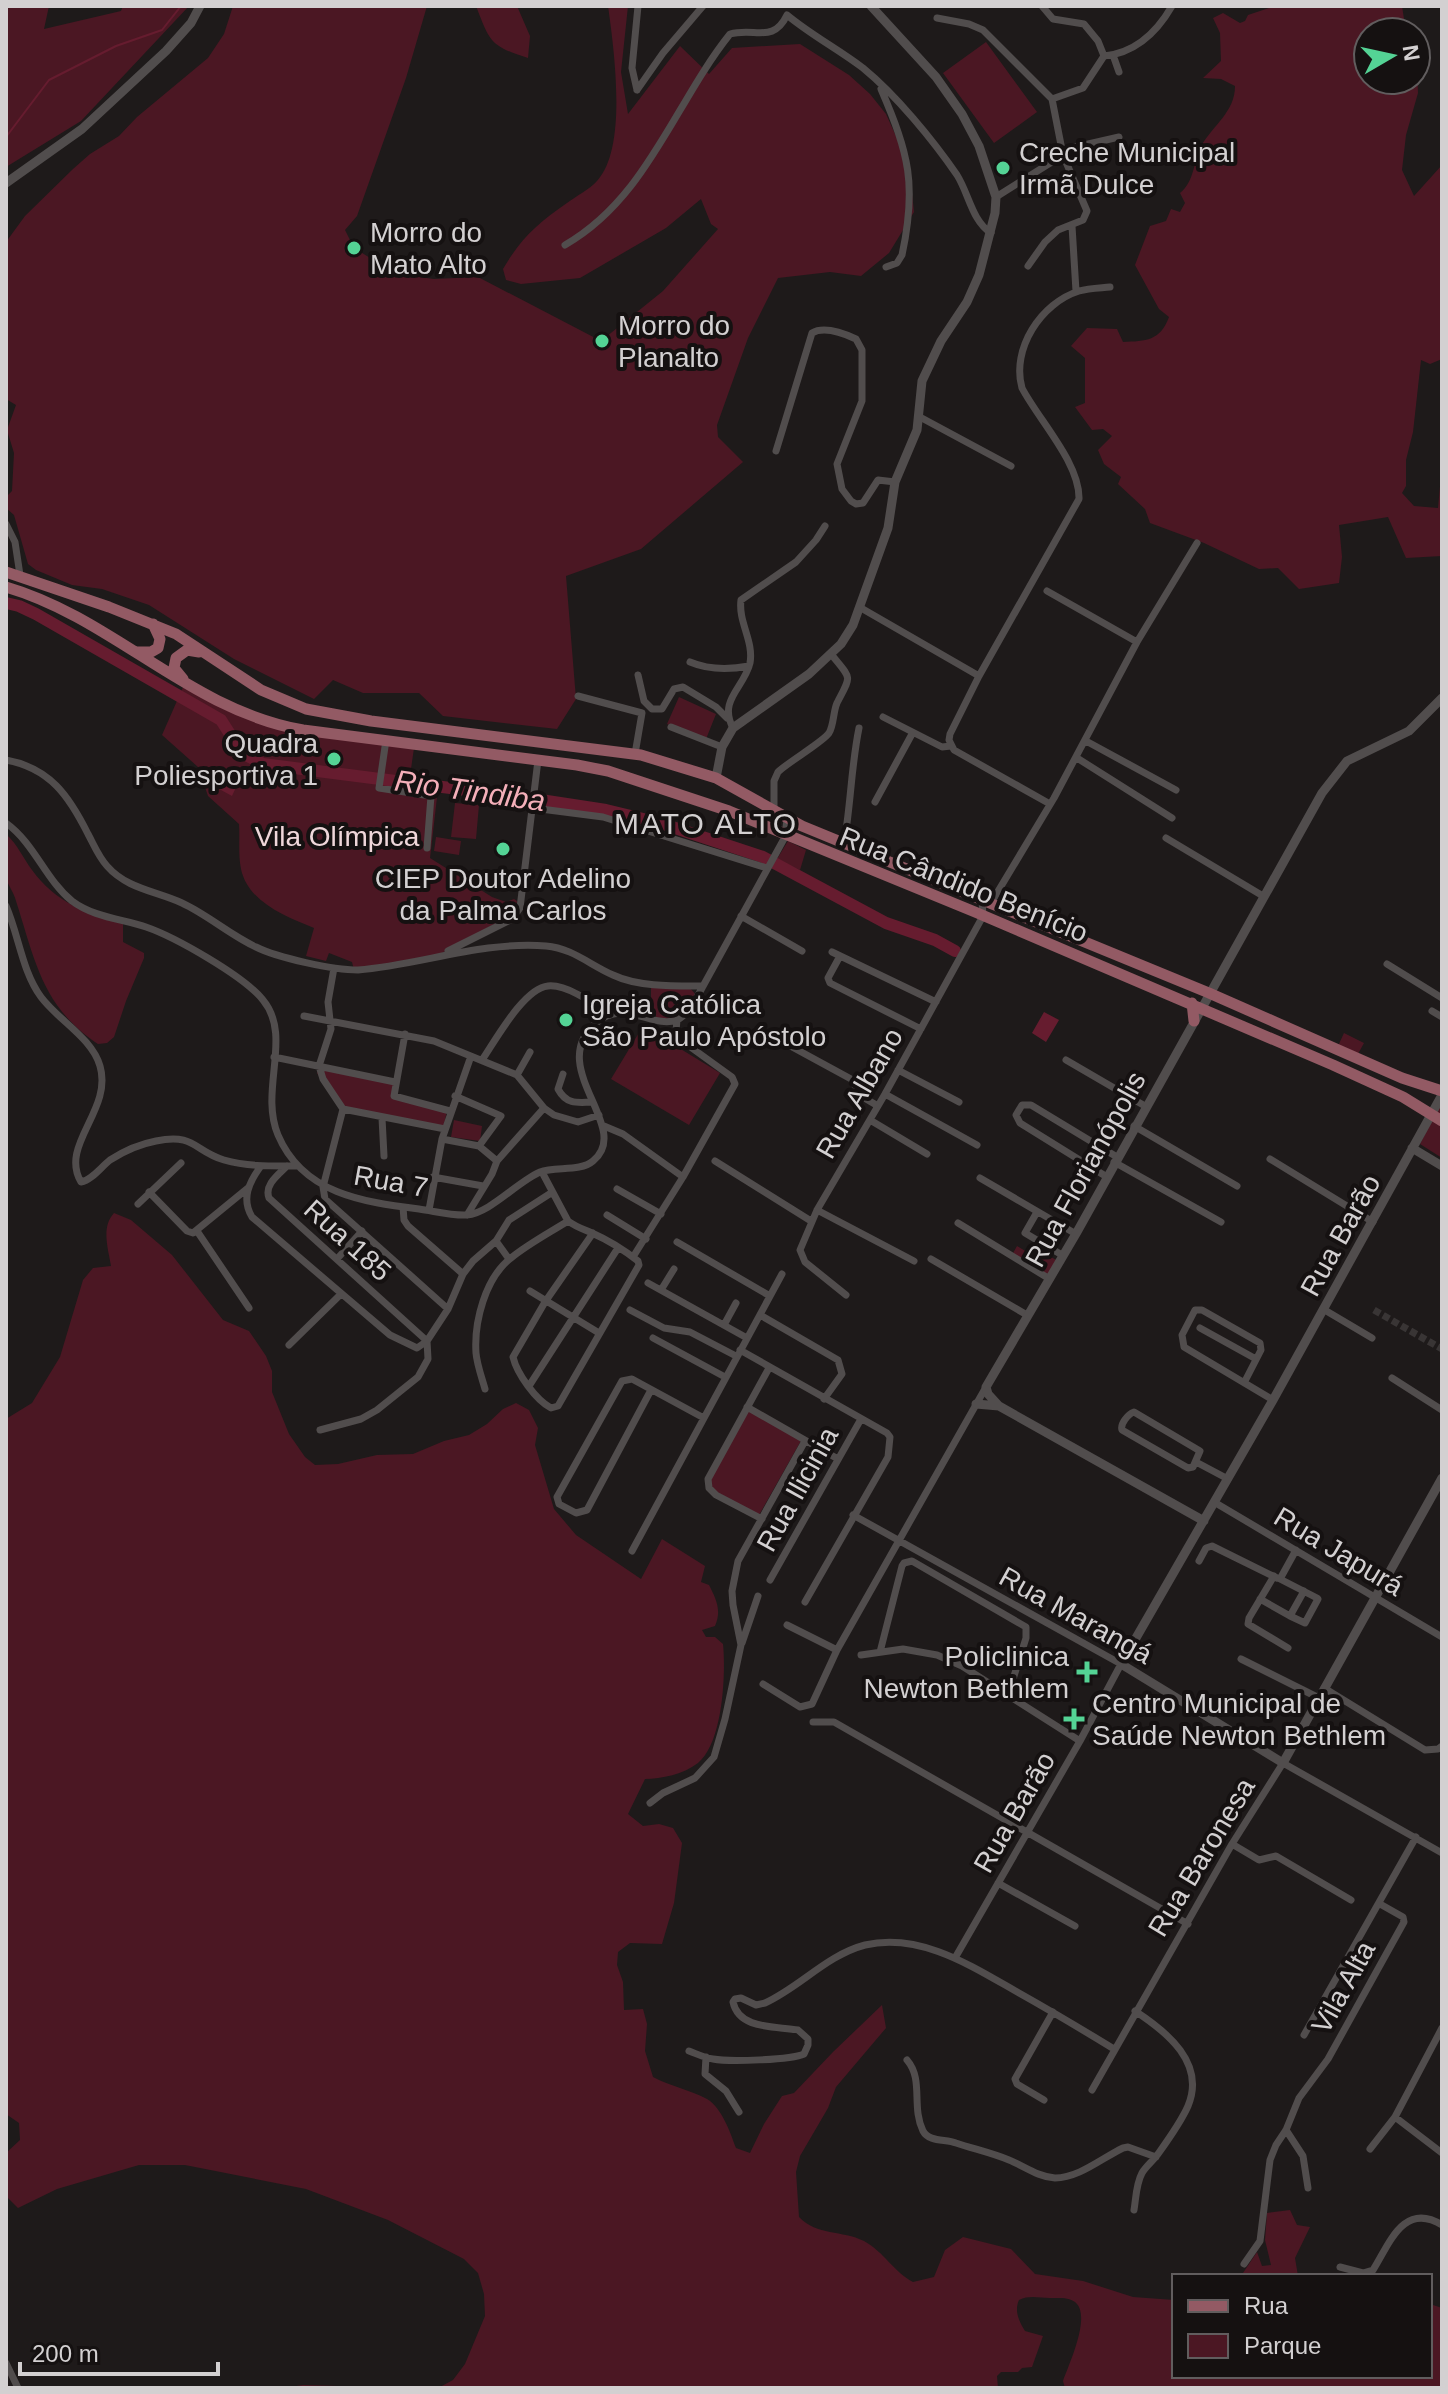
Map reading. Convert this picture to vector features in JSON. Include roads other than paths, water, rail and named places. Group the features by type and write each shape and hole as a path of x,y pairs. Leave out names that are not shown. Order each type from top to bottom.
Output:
{"main road":[{"name":"Rua Cândido Benício","path":"6,572 176,634 261,690 292,704 332,715 543,745 635,754 716,778 787,818 844,843 1442,1093"},
{"name":"Rua Cândido Benício","path":"6,587 41,598 74,614 227,708 270,723 608,771 729,811 785,837 1197,1005 1391,1092 1436,1118"},
{"path":"136,651 151,652 158,648 160,639 153,624"},
{"path":"195,689 177,673 174,661 187,650 203,653"},
{"path":"1194,1021 1197,1005"}],"street":[{"path":"6,183 82,129 166,51 191,23 200,6"},
{"path":"638,6 632,68 637,90 663,53 703,6"},
{"path":"780,6 808,32 857,64 879,83 958,177 978,222 991,233"},
{"path":"716,778 722,747 733,728 777,698 831,654 853,625 888,528 895,482 914,440 922,381 941,341 967,302 979,275 991,233 996,197 979,146 962,114 936,77 871,6"},
{"path":"1042,6 1053,19 1084,24 1119,72"},
{"path":"1052,99 1083,88 1108,56 1139,44 1153,33 1172,6"},
{"path":"565,245 599,221 642,173 706,63 730,34 750,31 771,33 782,25 787,15"},
{"path":"937,18 983,30 1052,99 1062,152 1087,211 1083,220 1058,230 1045,242 1028,266"},
{"path":"879,83 908,164 912,196 902,255 897,263 886,267"},
{"path":"996,197 1062,152 1119,137"},
{"path":"1072,226 1076,291"},
{"path":"1050,804 954,750 950,734 979,676 1079,499 1062,449 1030,403 1019,379 1030,332 1061,300 1076,291 1110,287"},
{"path":"776,451 812,333 820,329 839,333 856,339 862,350 862,401 837,464 842,489 856,504 863,503 878,480 895,482"},
{"path":"918,416 1011,466"},
{"path":"6,524 15,542 20,575"},
{"path":"727,718 731,700 749,666 751,653 741,620 741,600 796,562 825,526"},
{"path":"983,916 986,900 1050,804 1137,642 1197,543"},
{"path":"1047,591 1137,642"},
{"path":"861,608 979,676"},
{"path":"774,811 775,776 785,765 828,735 838,702 847,688 849,678 831,654"},
{"path":"690,662 703,668 749,666"},
{"path":"638,675 644,701 652,709 662,709 674,689 683,687 716,707 733,728"},
{"path":"578,696 642,713 635,754"},
{"path":"1197,1005 1209,993 1337,771 1362,752 1409,731 1442,698"},
{"path":"883,717 942,747 951,746"},
{"path":"671,727 722,747"},
{"path":"844,843 851,808 851,766 859,728"},
{"path":"875,802 912,734"},
{"path":"386,740 380,788 431,796 427,848"},
{"path":"1086,741 1176,790"},
{"path":"1077,758 1172,818"},
{"path":"6,760 34,768 58,785 75,807 100,857 126,883 184,904 258,948 334,968 371,969 502,945 548,946 571,952 612,975 630,981 703,986"},
{"path":"440,954 512,919 520,908 538,760"},
{"path":"533,802 613,820 770,863"},
{"path":"467,1215 478,1212 542,1172 593,1161 605,1138 604,1126 580,1071 582,1044 596,1023 610,1015 620,1013 677,1020 691,1008 785,837 787,818"},
{"name":"Rua 7","path":"6,823 28,842 72,900 93,912 164,934 186,945 256,992 265,1002 276,1025 270,1094 272,1113 277,1133 298,1166 323,1187 355,1199 467,1215"},
{"path":"1166,838 1263,896"},
{"path":"6,906 26,967 40,996 95,1053 100,1066 102,1095 80,1140 77,1154 81,1182 88,1181 109,1161 128,1149 176,1138 194,1143 221,1160 261,1166 298,1166"},
{"path":"741,916 802,951"},
{"name":"Rua Albano","path":"846,1295 801,1257 800,1250 817,1210 983,916"},
{"path":"921,1029 830,983 828,978 836,954 936,1002"},
{"path":"1387,964 1442,998"},
{"path":"334,968 328,1002 331,1020 329,1043 319,1066 323,1079 343,1109 445,1129"},
{"path":"482,1060 525,999 540,987 561,987 610,1015"},
{"path":"1432,1011 1442,1017"},
{"path":"304,1016 434,1041 517,1075 544,1108 568,1121 578,1122 599,1115"},
{"path":"593,1233 514,1350 513,1363 547,1407 558,1406 638,1270 636,1259 646,1239 735,1084 732,1077 678,1038 677,1020"},
{"name":"Rua Florianópolis","path":"763,1684 800,1707 812,1704 837,1650 1076,1234 1194,1021"},
{"path":"405,1034 394,1093 397,1098 450,1111"},
{"path":"783,1042 851,1079 861,1096 878,1106"},
{"path":"517,1075 530,1052"},
{"path":"429,1210 442,1139 471,1056"},
{"path":"274,1057 395,1082"},
{"path":"1066,1060 1145,1106"},
{"path":"898,1070 959,1102"},
{"path":"563,1074 558,1089 564,1098 574,1103 592,1102"},
{"name":"Rua Barão","path":"955,1958 1273,1400 1412,1148 1436,1118 1442,1093"},
{"path":"885,1094 977,1145"},
{"path":"455,1096 501,1116 479,1146"},
{"path":"1107,1177 1020,1123 1016,1115 1022,1105 1029,1104 1221,1222"},
{"path":"467,1215 497,1161 544,1108"},
{"path":"343,1109 323,1187 325,1199 448,1309"},
{"path":"382,1118 384,1156"},
{"path":"870,1120 927,1154"},
{"path":"604,1126 623,1134 683,1177"},
{"path":"1134,1126 1237,1186"},
{"path":"442,1139 479,1146 497,1161"},
{"path":"1412,1148 1442,1166"},
{"path":"1270,1159 1373,1222"},
{"path":"715,1161 811,1221"},
{"path":"138,1204 181,1163"},
{"path":"149,1192 187,1231 197,1231 248,1188 261,1166"},
{"name":"Rua 185","path":"287,1166 269,1185 269,1198 427,1341"},
{"path":"542,1172 568,1221 636,1259"},
{"path":"433,1177 483,1186"},
{"path":"980,1178 1076,1234"},
{"path":"248,1188 247,1207 252,1217 400,1342 417,1348 427,1341 448,1309 463,1274 496,1241 509,1220 551,1193"},
{"path":"617,1189 661,1214"},
{"path":"403,1207 408,1226 463,1274"},
{"path":"817,1210 914,1261"},
{"path":"1037,1212 1025,1233 1062,1255"},
{"path":"607,1215 646,1239"},
{"path":"485,1389 476,1356 484,1295 490,1282 509,1259 568,1221"},
{"path":"958,1223 1048,1278"},
{"path":"197,1231 249,1308"},
{"path":"337,1259 362,1231"},
{"path":"496,1241 509,1259"},
{"path":"677,1242 770,1296"},
{"path":"529,1386 618,1248"},
{"path":"931,1259 1027,1315"},
{"path":"661,1290 674,1269"},
{"path":"632,1551 782,1274"},
{"path":"648,1283 747,1338"},
{"path":"530,1291 599,1333"},
{"path":"289,1345 341,1294"},
{"path":"724,1325 736,1303"},
{"path":"1323,1309 1372,1338"},
{"path":"630,1310 664,1328 690,1332 769,1368 890,1437 891,1450 805,1602"},
{"path":"1244,1383 1261,1350 1260,1343 1202,1310 1192,1312 1182,1335 1184,1347 1244,1383 1273,1400"},
{"path":"760,1315 838,1360 842,1374 824,1399"},
{"path":"1200,1328 1256,1359"},
{"path":"653,1338 725,1377"},
{"path":"320,1430 361,1419 418,1377 428,1359 427,1341"},
{"path":"762,1519 716,1495 708,1483 710,1473 769,1368"},
{"path":"1392,1378 1442,1410"},
{"path":"651,1390 587,1510 576,1513 559,1504 557,1497 619,1383 632,1379 702,1417"},
{"path":"986,1387 999,1406 1204,1521"},
{"path":"976,1404 999,1406"},
{"path":"747,1407 838,1459"},
{"path":"1134,1412 1199,1450 1201,1454 1196,1462 1188,1468 1122,1430 1122,1425 1134,1412"},
{"name":"Rua Ilicinia","path":"770,1580 861,1419"},
{"path":"741,1645 733,1605 738,1561 805,1441"},
{"path":"1196,1462 1228,1479"},
{"name":"Rua Baronesa","path":"1092,2090 1232,1844 1283,1763 1442,1478"},
{"name":"Rua Japurá","path":"1214,1502 1442,1637"},
{"name":"Rua Marangá","path":"853,1515 1121,1664 1283,1763 1442,1853"},
{"path":"1199,1561 1206,1548 1212,1546 1319,1600 1305,1623 1260,1599"},
{"path":"1288,1648 1249,1625 1249,1618 1296,1550"},
{"path":"880,1652 902,1566 912,1561 1026,1627 1026,1638 1008,1695"},
{"path":"1290,1616 1304,1591"},
{"path":"650,1803 663,1793 695,1778 714,1757 741,1645 758,1596"},
{"path":"787,1625 837,1650"},
{"path":"861,1655 903,1649 937,1655 1080,1741"},
{"path":"1241,1659 1319,1698"},
{"path":"1324,1688 1425,1750 1442,1746"},
{"path":"813,1722 834,1722 1188,1924"},
{"name":"Vila Alta","path":"1304,2035 1416,1837"},
{"path":"1232,1844 1259,1860 1276,1856 1351,1900"},
{"path":"998,1883 1075,1926"},
{"name":"Vila Alta","path":"1286,2130 1299,2098 1328,2059 1404,1922 1403,1917 1380,1904"},
{"path":"689,2051 725,2060 798,2056 807,2050 808,2039 804,2033 747,2022 735,2010 735,1999 741,1998 756,2005 765,2003 843,1954 864,1946 889,1942 905,1943 955,1958 1114,2049"},
{"path":"1134,2210 1139,2180 1189,2104 1190,2073 1186,2059 1167,2033 1135,2011"},
{"path":"1044,2100 1017,2084 1016,2075 1053,2012"},
{"path":"1370,2149 1395,2117 1440,2034"},
{"path":"706,2057 705,2074 726,2091 739,2112"},
{"path":"907,2060 916,2075 916,2110 924,2133 929,2138 954,2142 1006,2159 1044,2176 1057,2178 1073,2174 1123,2148 1156,2157"},
{"path":"1395,2117 1442,2153"},
{"path":"1244,2264 1260,2241 1270,2160 1286,2130 1303,2156 1308,2188"},
{"path":"1340,2267 1369,2273 1394,2234 1407,2222 1428,2218 1442,2225"},
{"path":"6,2363 18,2388"}],"waterway":[{"path":"6,137 49,80 116,46 162,30 181,6"},
{"name":"Rio Tindiba","path":"6,603 36,614 221,720 242,753 263,764 521,797 606,810 660,823 763,857 886,923 935,940 955,951"}],"tunnel":[{"path":"1374,1310 1442,1349"}],"place":[{"name":"Creche Municipal Irmã Dulce","path":"1003,168"},
{"name":"Morro do Mato Alto","path":"354,248"},
{"name":"Morro do Planalto","path":"602,341"},
{"name":"Quadra Poliesportiva 1","path":"334,759"},
{"name":"CIEP Doutor Adelino da Palma Carlos","path":"503,849"},
{"name":"Igreja Católica São Paulo Apóstolo","path":"566,1020"},
{"name":"Policlinica Newton Bethlem","path":"1087,1672"},
{"name":"Centro Municipal de Saúde Newton Bethlem","path":"1074,1719"}],"district":[{"name":"MATO ALTO","path":"706,824"}],"park label":[{"name":"Vila Olímpica","path":"337,836"}]}
